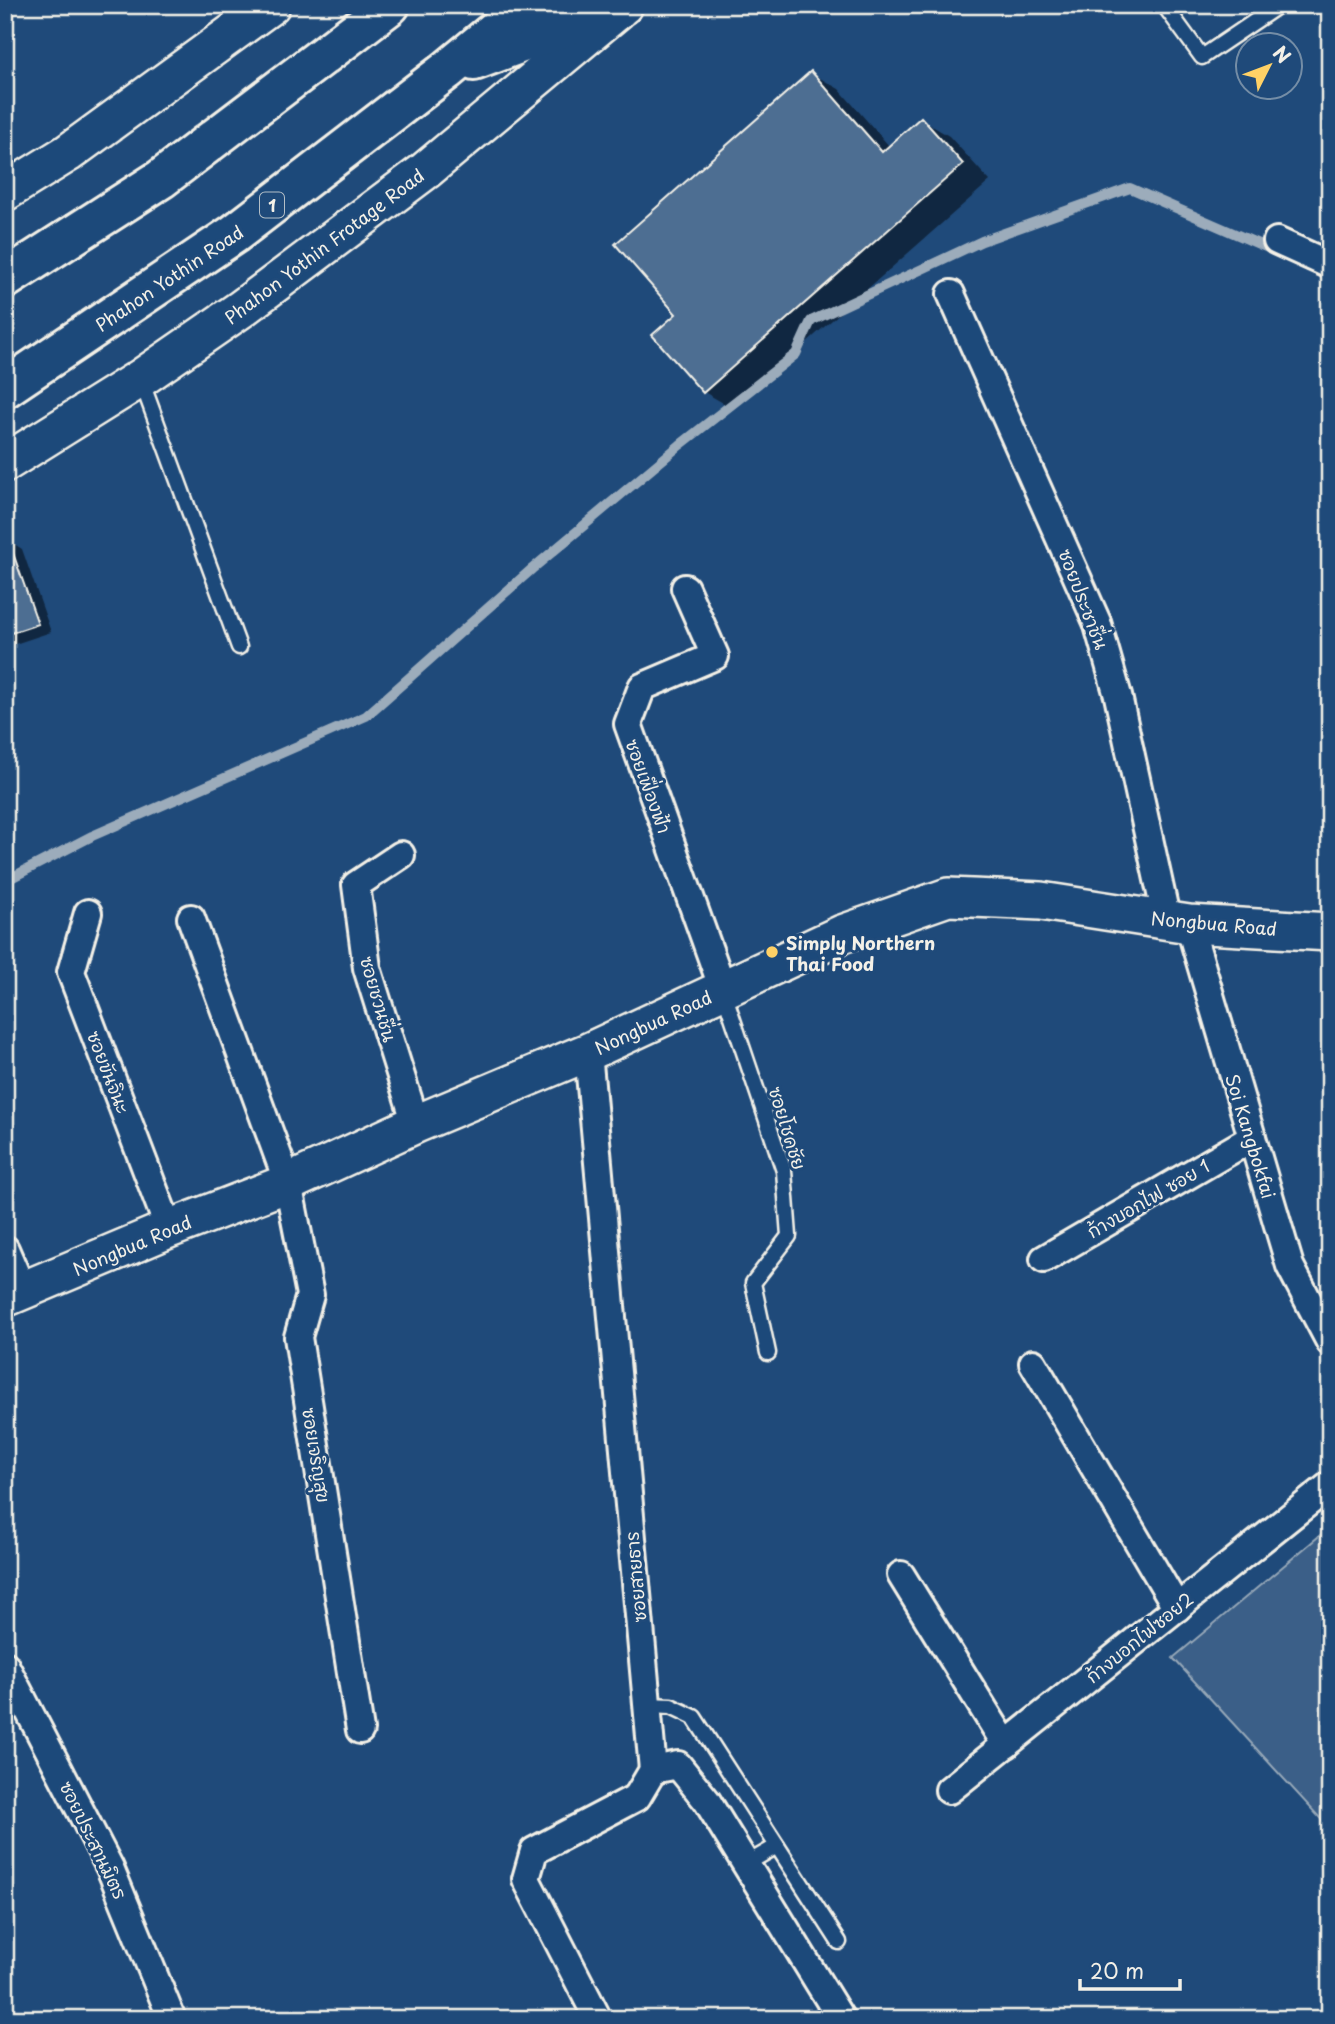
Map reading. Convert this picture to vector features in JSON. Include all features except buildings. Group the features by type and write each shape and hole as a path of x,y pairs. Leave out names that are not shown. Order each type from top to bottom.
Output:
{"main road":[{"path":"5,279 161,179 390,5"},
{"name":"Phahon Yothin Road","path":"5,388 234,234 446,71 526,5"},
{"path":"446,71 624,5"}],"street":[{"path":"5,192 68,153 271,5"},
{"name":"Phahon Yothin Frotage Road","path":"5,463 141,378 241,309 425,171 624,5"},
{"path":"1277,241 1330,265"},
{"name":"ซอยประชาชื่น","path":"951,294 1097,622 1178,923"},
{"name":"ซอยเฟื่องฟ้า","path":"685,588 715,656 642,687 628,724 723,989"},
{"name":"ซอยชวนชื่น","path":"401,855 356,885 367,968 416,1124"},
{"name":"Nongbua Road","path":"14,1295 169,1229 288,1183 416,1124 588,1052 842,934 948,897 1041,901 1178,923 1330,932"},
{"name":"ซอยขันจินะ","path":"88,913 71,972 169,1229"},
{"name":"ซอยเจริญสุข","path":"191,918 288,1183 310,1294 298,1337 360,1730"},
{"name":"Soi Kangbokfai","path":"1178,923 1252,1138 1290,1266 1330,1342"},
{"name":"ซอยสายธาร","path":"588,1052 653,1770"},
{"name":"ก้างบอกไฟ ซอย 1","path":"1044,1259 1252,1138"},
{"path":"5,1249 14,1295"},
{"path":"1033,1363 1177,1608"},
{"name":"ก้างบอกไฟซอย2","path":"949,1790 1330,1485"},
{"path":"901,1575 1006,1745"},
{"name":"ซอยประสานมิตร","path":"5,1665 110,1868 172,2019"},
{"path":"598,2019 526,1879 534,1850 637,1797 653,1770 678,1765 707,1801 842,2019"}],"lane":[{"path":"1164,5 1202,57 1279,5"},
{"path":"141,378 239,647"},
{"name":"ซอยโชคชัย","path":"723,989 784,1171 789,1236 753,1283 768,1353"},
{"path":"647,1704 671,1706 694,1717 839,1942"},
{"path":"746,1864 777,1846"}],"shaded area":[{"path":"1330,1527 1330,1829 1173,1658"}],"waterway":[{"path":"5,881 92,836 366,716 532,569 680,445 796,354 811,321 982,241 1130,188 1277,252"}],"place":[{"name":"Simply Northern Thai Food","path":"772,952"}]}
